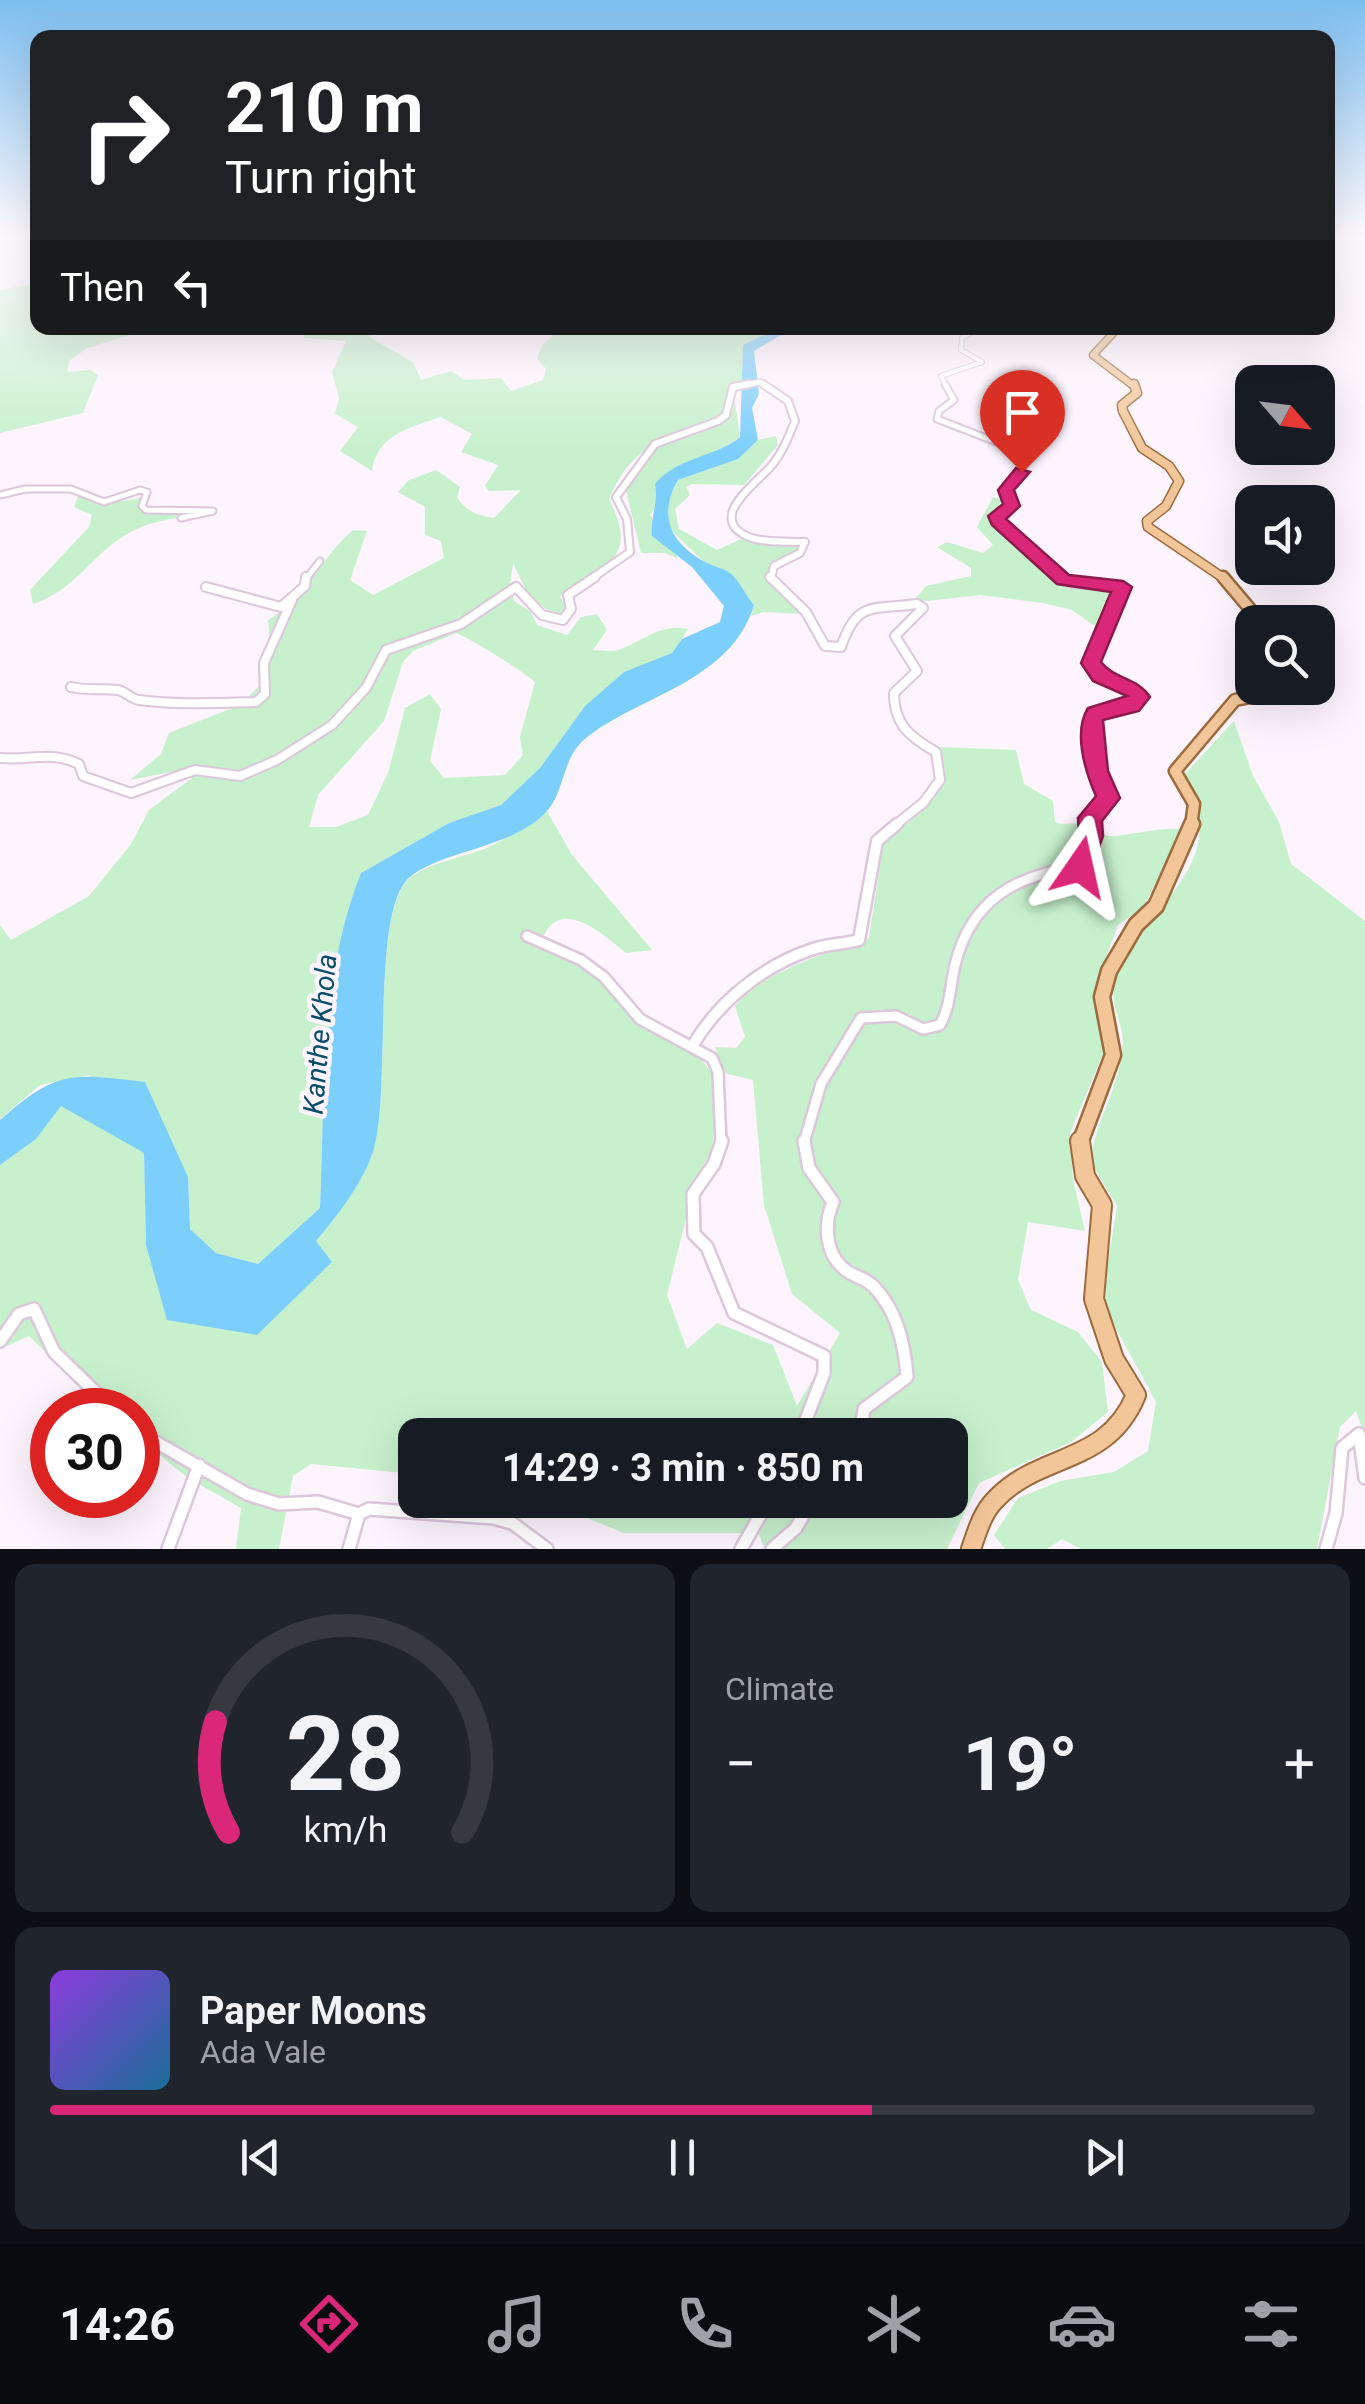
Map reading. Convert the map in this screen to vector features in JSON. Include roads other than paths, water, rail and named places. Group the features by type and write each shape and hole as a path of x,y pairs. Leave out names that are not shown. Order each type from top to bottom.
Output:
{"main road":[{"path":"1114,335 1093,350 1094,355 1135,385 1136,393 1122,405 1123,411 1142,448 1168,466 1179,480 1166,506 1147,520 1148,526 1222,575 1247,605"},
{"path":"971,1549 980,1524 1001,1494 1084,1452 1124,1423 1132,1410 1136,1394 1114,1359 1094,1299 1102,1205 1085,1176 1079,1152 1081,1133 1113,1056 1102,997 1121,948 1156,906 1190,830 1194,804 1175,771 1235,700"}],"street":[{"path":"863,1418 864,1410 908,1377 907,1364 881,1294 873,1284 840,1266 831,1249 826,1230 833,1202 807,1165 803,1150 805,1126 831,1058 860,1018 896,1016 924,1029 940,1025 954,995 955,966 963,943 986,900 1014,880 1080,867 1086,860 1090,818 1108,798 1096,771 1092,719 1096,714 1131,705 1139,697 1133,689 1100,676 1091,663 1123,587 1072,583 1049,570 996,516 1012,506 1006,490 1028,460 1011,448 937,420 939,410 954,400 941,376 982,362 961,350 962,338 967,335"},
{"path":"0,758 23,760 56,752 79,764 84,776 131,793 196,770 240,776 256,772 332,725 366,688 386,650 408,648 472,619 492,595 516,587 542,616 563,620 571,609 568,595 630,552 627,519 616,497 655,444 678,438 726,415 732,387 760,382 788,401 794,421 771,467 746,486 734,502 735,526 749,537 805,542 800,554 774,566 770,578 806,612 825,646 841,647 851,618 860,612 902,605 923,608 895,636 914,660 917,671 894,693 894,715 899,728 936,752 941,769 936,789 911,817 886,830 877,840 858,940 826,945 770,970 705,1020 693,1044"},
{"path":"0,494 25,489 71,489 104,502 140,490 147,492 142,506 146,510 214,511 180,518"},
{"path":"71,687 98,692 120,690 136,700 156,698 179,704 256,702 265,694 264,664 292,600 320,561"},
{"path":"206,587 275,606 292,600"},
{"path":"526,936 581,960 604,977 640,1019 693,1044 712,1058 718,1072 722,1141 714,1164 693,1194 694,1234 707,1247 734,1313 824,1356 824,1373 807,1418"},
{"path":"0,1341 20,1314 34,1309 36,1330 91,1388"},
{"path":"1326,1549 1336,1513 1342,1448 1359,1434 1365,1478"},
{"path":"160,1444 279,1504 318,1502 358,1514 369,1508 492,1518 512,1523 547,1549"},
{"path":"168,1549 200,1465"},
{"path":"349,1549 358,1514"},
{"path":"747,1548 761,1518"},
{"path":"772,1549 802,1518"}],"water":[{"path":"764,335 781,335 754,351 759,394 752,408 758,440 738,459 678,480 668,516 684,547 730,573 754,605 742,631 704,670 586,738 572,755 553,803 533,823 410,877 398,896 390,925 381,1089 373,1152 356,1187 316,1241 332,1262 257,1335 167,1320 146,1245 144,1153 61,1106 36,1139 0,1165 0,1120 36,1092 66,1079 99,1077 145,1082 188,1177 190,1229 216,1253 258,1264 320,1208 331,996 347,913 361,873 449,823 501,805 540,768 585,706 624,672 672,653 682,639 720,622 724,606 692,567 652,536 655,484 674,468 740,437 743,345"}],"water label":[{"name":"Kanthe Khola","path":"320,1034"}]}
